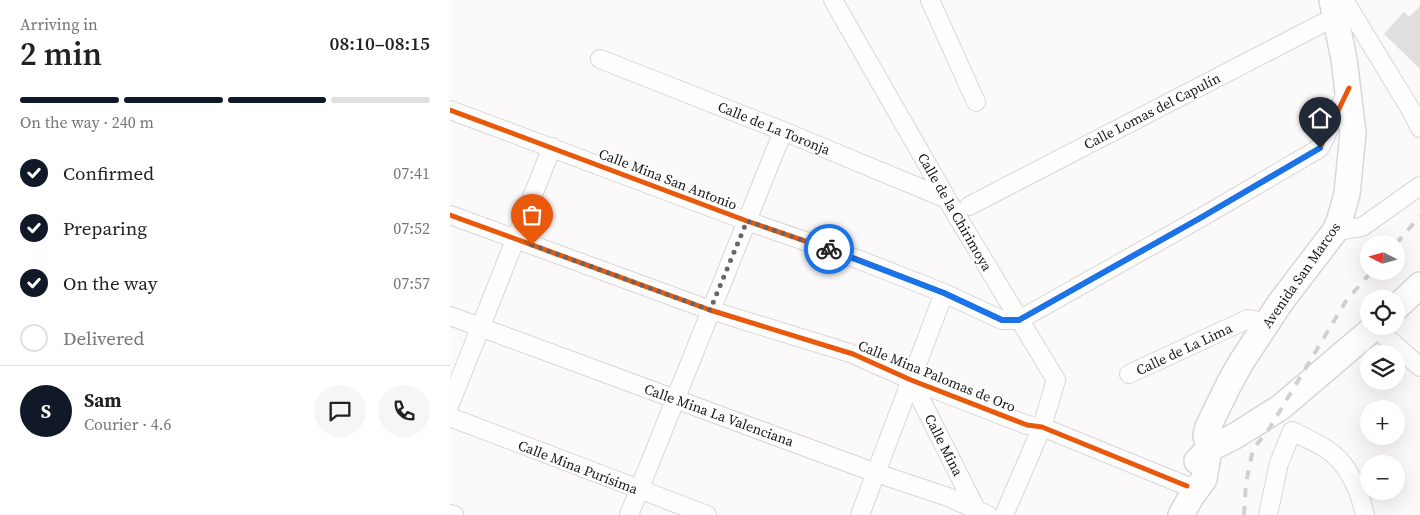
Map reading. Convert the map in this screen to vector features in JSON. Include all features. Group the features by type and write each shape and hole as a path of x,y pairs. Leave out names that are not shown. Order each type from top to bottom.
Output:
{"main road":[{"name":"Avenida San Marcos","path":"1209,449 1206,435 1216,407 1242,361 1280,303 1335,230 1340,219 1347,194 1353,133 1337,6"},
{"path":"1405,300 1420,286"},
{"path":"1405,309 1420,298"},
{"path":"1181,515 1191,497 1195,482 1190,469 1209,449 1235,436 1281,407 1372,335"},
{"path":"1171,515 1195,482 1254,437 1290,416 1374,335"}],"street":[{"name":"Calle de la Chirimoya","path":"833,0 947,199 1056,380 1042,427 1004,515"},
{"path":"930,0 976,102"},
{"path":"1337,6 1411,110 1420,128"},
{"name":"Calle Lomas del Capulín","path":"969,206 1304,33 1337,6"},
{"name":"Calle de La Toronja","path":"600,60 783,131 947,199"},
{"path":"1019,320 1320,148 1348,88"},
{"name":"Calle Mina San Antonio","path":"450,110 747,221 857,259 944,293 1002,320 1019,320"},
{"path":"629,515 783,131"},
{"path":"450,404 552,147"},
{"path":"1335,230 1362,227 1420,186"},
{"name":"Calle Mina Palomas de Oro","path":"450,215 710,310 853,354 911,380 1027,425 1042,427 1195,482"},
{"path":"860,515 944,293"},
{"name":"Calle Mina La Valenciana","path":"450,316 876,473 948,497 982,512"},
{"name":"Calle de La Lima","path":"1129,374 1248,319 1267,323"},
{"path":"1391,335 1420,367"},
{"name":"Calle Mina","path":"911,380 982,512"},
{"name":"Calle Mina Purísima","path":"450,417 707,515"},
{"path":"1268,515 1279,463 1292,431 1333,454 1351,476 1365,515"},
{"path":"450,514 454,515"}],"building":[{"path":"1420,6 1420,69 1384,34 1404,12 1409,17"}],"railway":[{"path":"1404,235 1420,216"},
{"path":"1244,515 1246,483 1253,449 1269,429 1346,301 1364,280"}],"cycle path":[{"path":"450,110 747,221 857,259 944,293 1002,320 1019,320 1320,148 1349,88"},
{"path":"450,215 710,310 853,354 911,380 1027,425 1042,427 1187,486"}],"way so far":[{"path":"532,245 710,310 747,221 829,249"}],"route":[{"path":"829,249 944,293 1002,320 1019,320 1320,148"}]}
